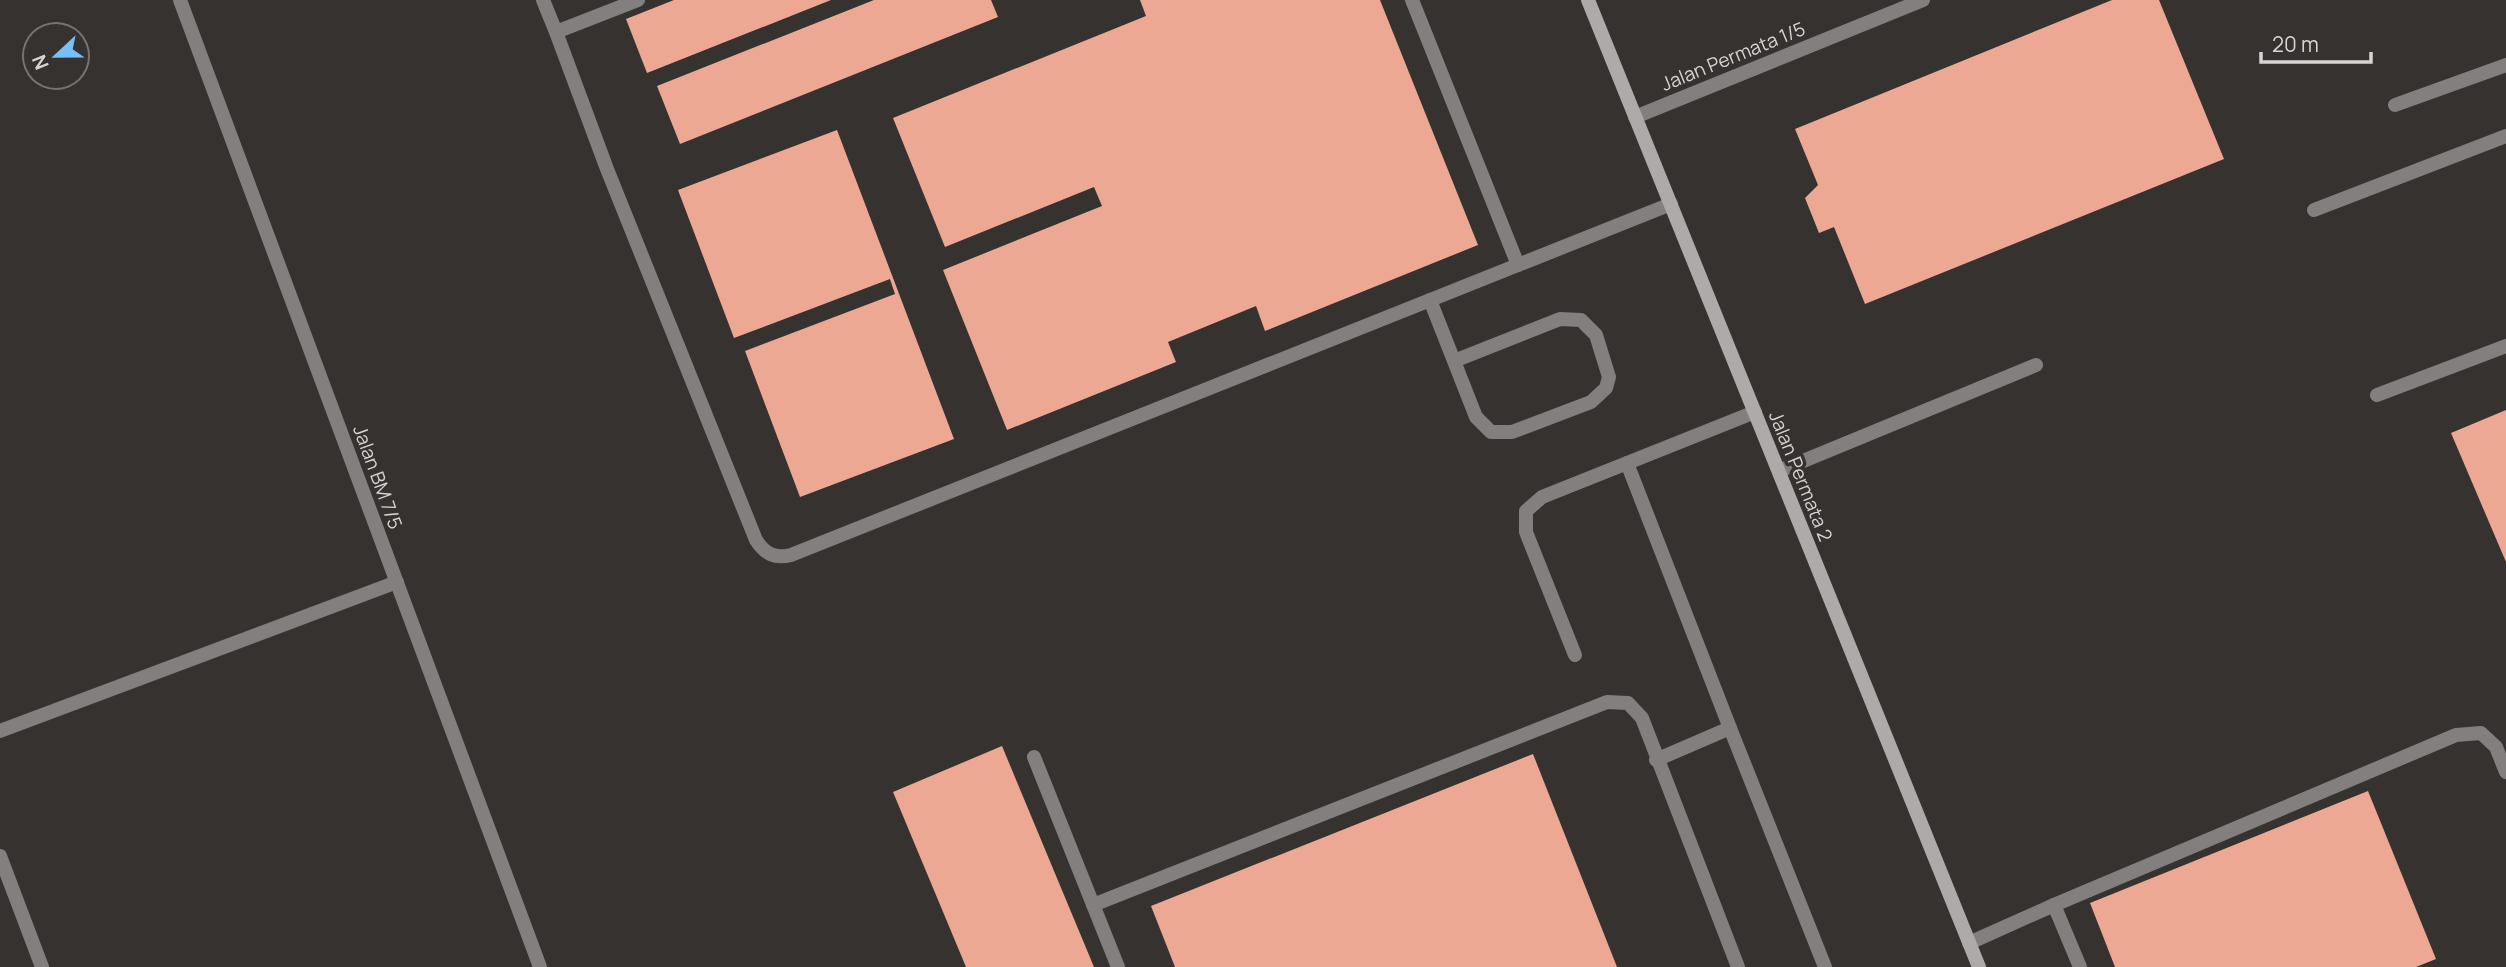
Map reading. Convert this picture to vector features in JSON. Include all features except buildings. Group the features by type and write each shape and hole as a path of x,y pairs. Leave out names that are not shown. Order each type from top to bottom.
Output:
{"street":[{"name":"Jalan BM 7/5","path":"180,0 540,967"},
{"path":"543,0 607,169 756,540 770,555 781,557 1671,204"},
{"path":"556,32 638,0"},
{"path":"1412,0 1518,265"},
{"name":"Jalan Permata 2","path":"1588,0 1979,967"},
{"name":"Jalan Permata 1/5","path":"1635,117 1923,0"},
{"path":"2395,105 2506,65"},
{"path":"2314,210 2506,136"},
{"path":"1430,300 1476,417 1491,432 1512,432 1591,402 1606,388 1609,377 1595,335 1581,320 1559,319 1454,361"},
{"path":"2377,395 2506,346"},
{"path":"1779,471 2036,365"},
{"path":"1575,655 1526,532 1526,511 1542,497 1755,412"},
{"path":"1627,463 1825,967"},
{"path":"0,731 397,582"},
{"path":"1093,905 1606,702 1628,703 1642,718 1738,967"},
{"path":"1657,760 1730,728"},
{"path":"1969,943 2456,735 2481,733 2496,747 2506,772"},
{"path":"1034,757 1118,967"},
{"path":"0,856 41,967"},
{"path":"2054,905 2080,967"}]}
